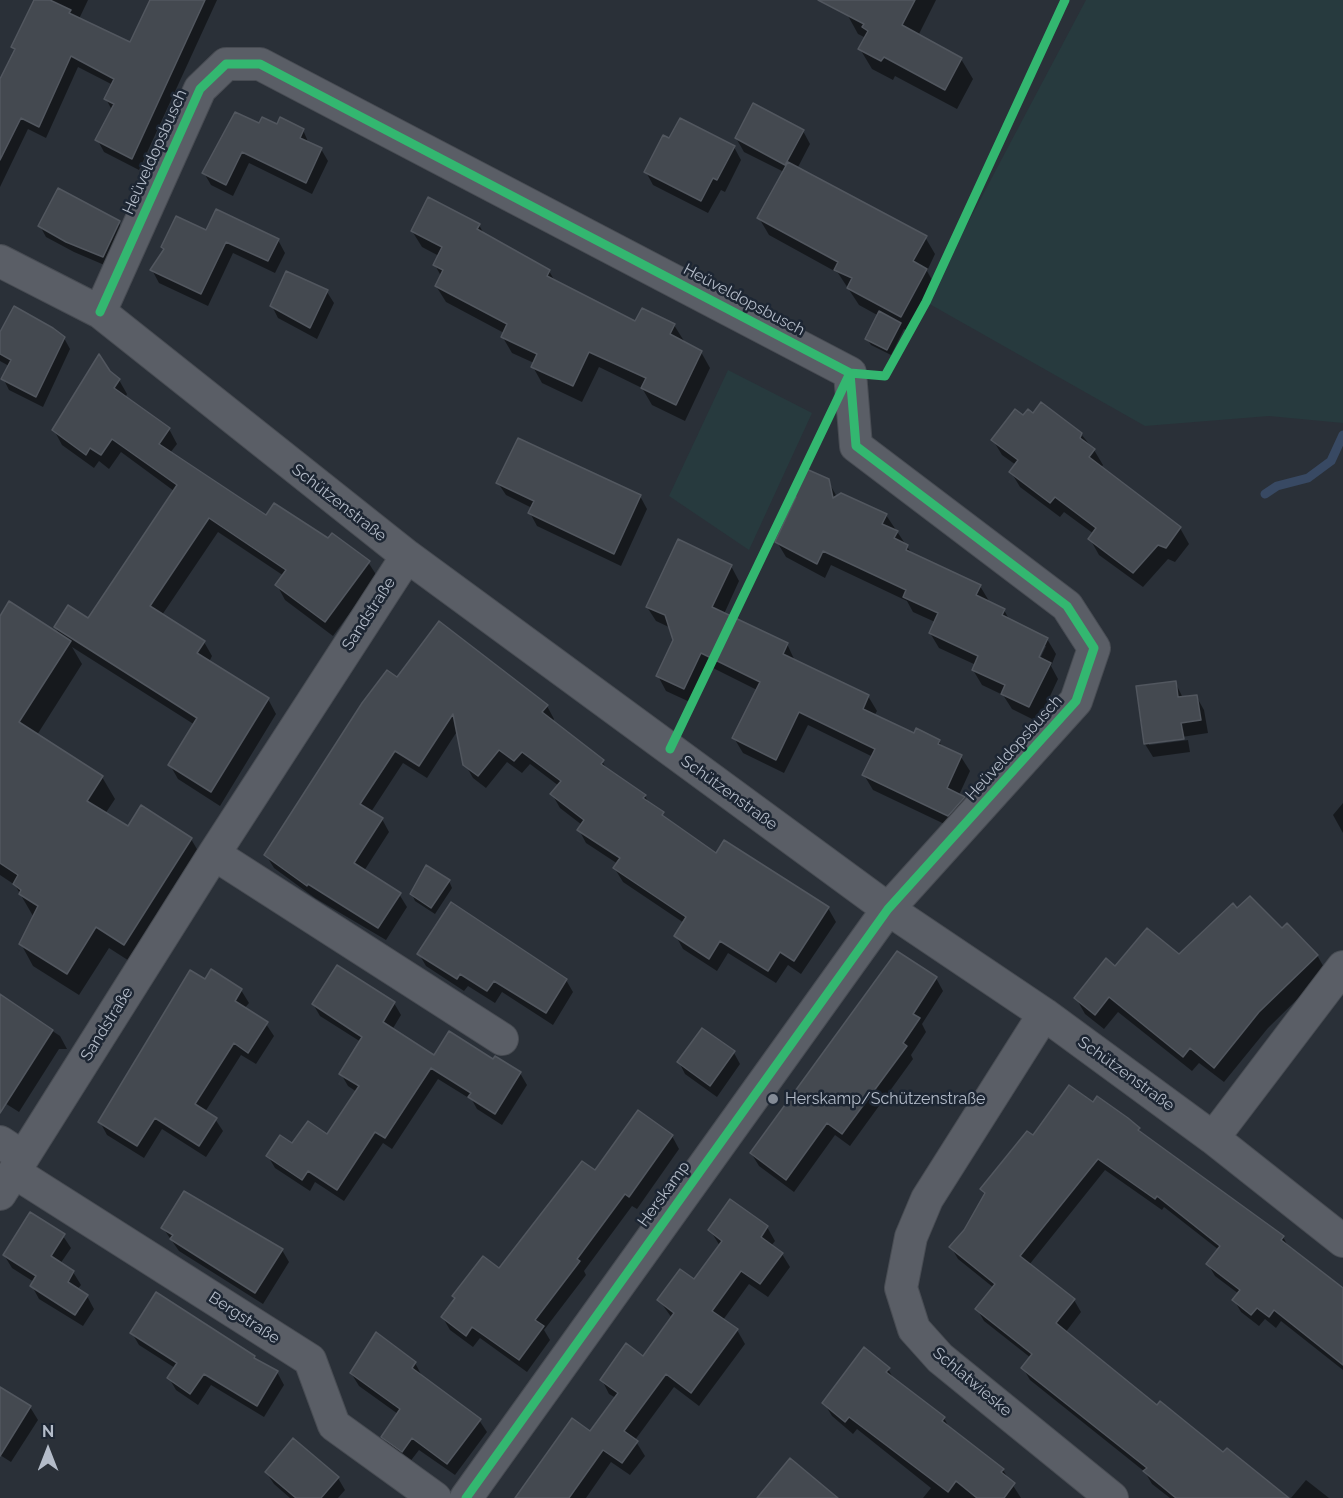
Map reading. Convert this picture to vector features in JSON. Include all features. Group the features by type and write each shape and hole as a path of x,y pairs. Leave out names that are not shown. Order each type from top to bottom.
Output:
{"street":[{"name":"Heüveldopsbusch","path":"100,312 200,89 225,64 260,64 850,373 856,446 1067,606 1094,648 1076,701 888,909"},
{"name":"Schützenstraße","path":"0,261 100,312 407,556 888,909 1044,1014 1213,1138 1343,1241"},
{"name":"Sandstraße","path":"9,1166 407,556"},
{"path":"214,855 502,1039"},
{"name":"Herskamp","path":"466,1498 888,909"},
{"path":"1213,1138 1343,967"},
{"name":"Schlatwieske","path":"1044,1014 927,1199 911,1237 901,1288 914,1329 940,1358 1112,1498"},
{"name":"Bergstraße","path":"9,1166 310,1360 334,1425 435,1498"}],"green space":[{"path":"1086,0 1343,0 1343,423 1269,416 1145,426 926,302"},
{"path":"728,370 812,413 749,550 669,496"}],"building":[{"path":"34,0 50,0 71,10 69,13 130,42 150,0 205,0 132,159 95,140 114,104 104,99 114,79 71,56 39,127 21,118 0,160 0,79 15,49 11,47"},
{"path":"818,0 915,0 902,25 962,58 945,90 884,57 881,61 858,49 868,31 862,27 864,24"},
{"path":"753,103 804,130 785,165 735,138"},
{"path":"235,112 259,123 262,117 277,124 280,117 304,129 300,138 322,148 306,183 242,152 226,185 202,173"},
{"path":"680,118 735,146 717,180 713,178 701,201 644,172 663,135 669,138"},
{"path":"788,162 927,236 913,261 927,269 901,317 847,288 852,278 834,270 838,262 757,218"},
{"path":"58,188 120,221 103,257 66,242 38,226"},
{"path":"428,197 480,224 477,229 550,270 547,276 635,321 642,308 675,324 670,334 702,351 676,405 641,388 646,378 589,352 573,386 531,367 537,354 501,337 507,324 435,286 443,270 433,265 442,247 411,231"},
{"path":"216,209 279,239 268,261 226,242 201,294 150,270 164,249 161,247 176,216 206,230"},
{"path":"286,271 328,290 310,328 270,306"},
{"path":"14,306 65,337 36,397 1,379 11,360 0,354 0,332"},
{"path":"879,311 901,323 887,350 865,339"},
{"path":"99,354 110,371 120,379 114,388 170,428 159,444 266,515 274,503 328,538 332,533 370,561 325,622 275,585 286,570 209,518 150,606 205,641 197,653 269,698 211,792 168,765 197,718 54,627 68,605 88,618 177,485 112,439 101,455 90,448 86,455 52,430"},
{"path":"1041,402 1082,433 1080,438 1095,449 1089,457 1181,527 1166,548 1158,545 1133,573 1088,539 1096,528 1055,497 1050,503 1009,472 1018,460 991,440 1015,409 1023,415 1028,409 1033,413"},
{"path":"518,438 641,495 614,554 528,513 534,501 496,483"},
{"path":"804,468 829,479 833,498 841,493 887,514 882,524 898,531 894,538 908,545 906,550 981,585 976,595 1005,609 1002,615 1048,638 1039,657 1051,663 1029,707 1001,694 1005,685 972,670 978,656 929,633 938,613 903,597 906,590 823,551 817,564 775,542 796,497 792,495"},
{"path":"678,539 732,565 712,607 788,643 783,654 869,695 863,709 914,733 916,728 940,740 938,744 962,755 947,788 965,797 948,816 862,775 875,749 799,712 776,760 732,738 760,682 701,653 684,689 656,676 673,640 665,615 646,607"},
{"path":"9,601 71,641 19,722 103,776 87,801 128,826 141,805 192,838 124,945 96,927 67,974 19,944 38,906 19,894 21,890 13,884 18,875 0,863 0,616"},
{"path":"439,621 548,705 542,712 604,760 601,764 646,795 643,798 664,812 662,815 716,853 724,840 829,907 794,961 780,952 768,971 720,941 709,959 674,936 686,917 613,868 620,858 577,830 584,820 550,794 561,781 522,752 514,761 499,750 478,776 463,765 453,714 419,766 395,751 360,804 383,818 354,863 401,893 378,928 308,884 307,886 264,855 362,703 387,670 397,677"},
{"path":"1176,681 1178,697 1197,695 1201,720 1181,723 1184,739 1144,744 1136,686"},
{"path":"426,865 450,880 431,908 410,894"},
{"path":"1250,896 1282,928 1287,923 1318,955 1259,1012 1214,1068 1190,1048 1183,1057 1109,997 1095,1015 1074,998 1106,958 1115,966 1147,928 1179,954 1233,903 1237,908"},
{"path":"451,902 567,979 546,1013 494,981 487,991 460,974 457,979 417,954"},
{"path":"897,951 937,977 913,1014 920,1018 903,1043 907,1046 842,1134 827,1123 786,1180 750,1153"},
{"path":"337,965 395,1002 383,1022 434,1055 449,1031 493,1059 495,1056 521,1072 495,1114 468,1097 471,1093 431,1068 385,1138 375,1132 337,1190 308,1171 302,1180 266,1156 280,1135 292,1143 308,1121 327,1134 359,1086 339,1074 362,1037 312,1004"},
{"path":"211,969 242,989 235,1001 268,1022 248,1053 234,1043 195,1104 217,1118 199,1146 155,1118 137,1146 98,1122 190,970 205,979"},
{"path":"0,994 53,1030 0,1113"},
{"path":"702,1028 735,1051 710,1086 677,1062"},
{"path":"1069,1085 1093,1102 1097,1096 1128,1118 1140,1128 1138,1130 1284,1236 1281,1240 1343,1288 1343,1365 1274,1310 1269,1317 1257,1308 1251,1315 1232,1300 1240,1290 1206,1264 1220,1246 1157,1196 1155,1199 1098,1159 1020,1256 1075,1299 1056,1323 1157,1405 1160,1401 1223,1452 1227,1448 1289,1498 1176,1498 1143,1471 1147,1468 1021,1368 1032,1354 975,1309 995,1284 949,1247 964,1230 985,1193 980,1189 1027,1131 1033,1135"},
{"path":"638,1110 673,1135 629,1197 625,1194 577,1259 580,1261 535,1320 544,1326 519,1360 472,1327 466,1336 441,1317 455,1298 452,1296 483,1256 499,1268 582,1161 595,1170"},
{"path":"184,1191 283,1249 255,1293 170,1239 173,1235 161,1228"},
{"path":"730,1199 768,1226 761,1237 783,1253 760,1284 741,1271 712,1311 738,1329 691,1393 666,1374 624,1431 638,1441 622,1463 603,1450 569,1498 515,1498 572,1418 590,1431 618,1393 600,1380 626,1343 643,1356 674,1313 657,1300 680,1269 694,1279 722,1241 708,1230"},
{"path":"30,1212 65,1234 51,1256 74,1271 68,1282 88,1295 75,1315 30,1286 36,1276 3,1255"},
{"path":"156,1292 255,1356 254,1358 278,1371 257,1406 204,1374 190,1394 167,1378 177,1363 130,1333"},
{"path":"376,1332 416,1362 412,1368 481,1419 447,1464 412,1438 402,1452 381,1437 400,1409 350,1373"},
{"path":"864,1347 890,1368 886,1372 945,1417 942,1421 1004,1469 1001,1472 1015,1483 1004,1498 977,1498 956,1481 948,1492 849,1417 845,1422 822,1403"},
{"path":"0,1387 31,1406 0,1456"},
{"path":"293,1438 339,1477 321,1498 296,1498 265,1472"},
{"path":"790,1458 838,1498 757,1498"}],"waterway":[{"path":"1265,494 1277,486 1308,478 1331,461 1343,435"}],"cycle path":[{"path":"670,749 850,373 885,376 926,302 1065,0"},
{"path":"100,312 200,89 226,64 260,64 850,373 856,446 1067,606 1094,648 1076,701 888,909 466,1498"}],"place":[{"name":"Herskamp/Schützenstraße","path":"773,1099"}]}
